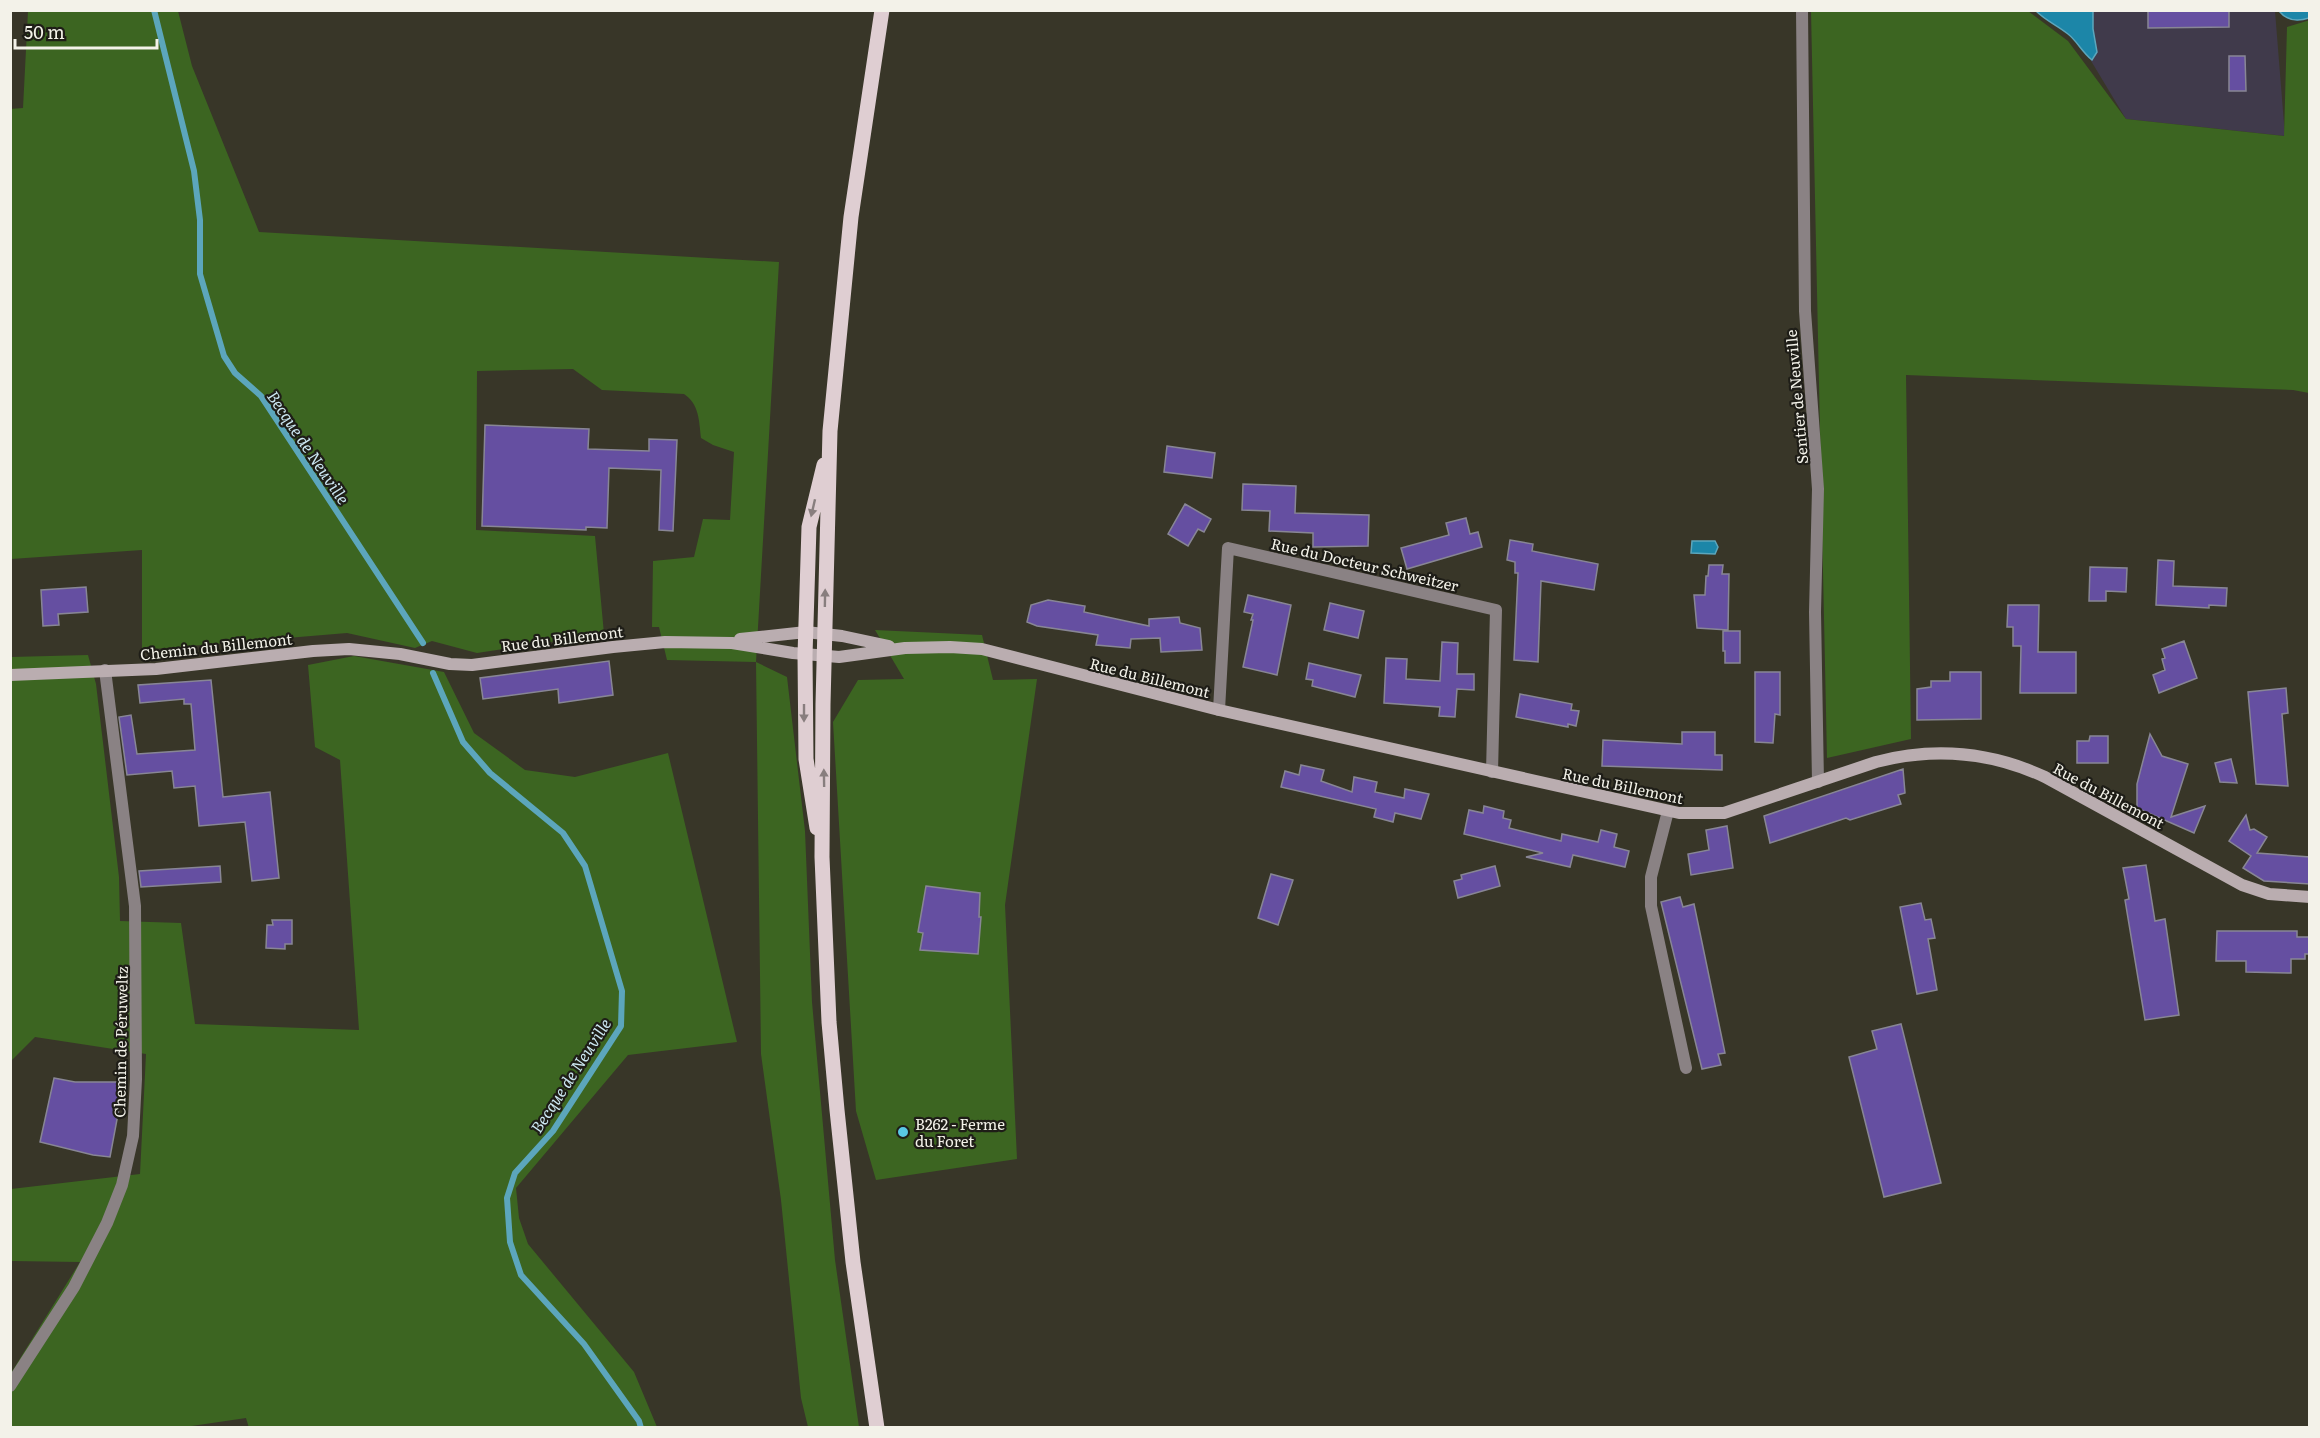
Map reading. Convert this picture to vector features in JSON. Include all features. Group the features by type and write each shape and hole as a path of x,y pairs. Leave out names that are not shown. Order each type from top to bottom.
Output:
{"main road":[{"path":"877,1428 855,1280 839,1132 830,1022 822,857 830,431 851,216 882,10"},
{"path":"822,857 806,759 805,655 809,527 830,431"}],"street":[{"name":"Sentier de Neuville","path":"1802,10 1805,311 1818,489 1815,612 1818,782"},
{"name":"Rue du Docteur Schweitzer","path":"1219,710 1228,548 1496,610 1492,772"},
{"name":"Rue du Billemont","path":"424,658 450,664 472,665 621,646 706,642 806,632 905,648 958,647 995,651 1113,684 1219,710 1668,811 1701,814 1724,813 1901,756 1948,753 1999,760 2029,770 2061,785 2242,885 2277,895 2310,897"},
{"name":"Rue du Billemont","path":"706,642 732,643 805,655 852,657 905,648"},
{"name":"Chemin du Billemont","path":"10,675 156,669 330,649 383,652 424,658"},
{"name":"Chemin de Péruweltz","path":"10,1386 68,1297 95,1247 122,1185 132,1143 136,1078 135,906 105,670"},
{"path":"1668,811 1651,876 1651,906 1686,1068"}],"shaded area":[{"path":"2061,11 2275,11 2285,136 2126,119"}],"green space":[{"path":"28,11 178,11 192,66 259,232 779,262 756,662 667,660 659,627 652,627 653,561 694,557 703,519 730,520 734,452 701,438 695,408 684,394 602,390 573,369 477,371 476,530 595,536 604,634 477,653 432,641 415,648 347,633 142,650 142,550 11,559 10,109 23,108"},
{"path":"1811,11 2028,11 2068,41 2126,119 2284,136 2287,27 2310,20 2309,393 2293,390 1906,375 1911,739 1827,758"},
{"path":"875,630 982,635 993,680 1037,679 1005,905 1017,1159 876,1180 856,1111 833,722 858,680 904,679"},
{"path":"88,655 96,684 119,877 120,921 181,923 195,1024 359,1030 340,760 315,747 308,665 354,656 444,672 474,733 525,770 575,777 668,753 737,1042 628,1055 516,1188 519,1218 528,1244 634,1372 657,1427 249,1428 246,1418 178,1428 11,1427 11,1373 80,1262 11,1261 11,1189 140,1174 146,1054 35,1037 11,1061 11,657"},
{"path":"756,662 787,677 805,831 812,1002 835,1260 859,1427 808,1427 801,1398 781,1200 761,1054"}],"water":[{"path":"2036,11 2093,11 2097,52 2092,60 2071,37"},
{"path":"2279,11 2309,11 2309,18 2292,20"},
{"path":"1692,541 1715,541 1718,547 1715,554 1691,553"}],"building":[{"path":"2148,10 2229,10 2229,27 2148,28"},
{"path":"2229,56 2245,56 2246,91 2229,91"},
{"path":"485,425 589,429 588,449 649,451 649,439 677,440 673,531 659,530 661,470 609,468 607,528 586,527 586,530 482,526"},
{"path":"1167,446 1215,453 1212,478 1164,472"},
{"path":"1243,484 1296,486 1295,513 1369,515 1368,546 1313,547 1313,533 1269,531 1270,511 1242,510"},
{"path":"1185,504 1211,519 1204,532 1198,529 1188,546 1168,534"},
{"path":"1466,518 1470,534 1478,532 1482,547 1407,569 1401,548 1449,535 1446,523"},
{"path":"1510,540 1533,544 1532,551 1598,564 1594,590 1541,581 1538,662 1514,660 1518,573 1515,573 1515,562 1507,560"},
{"path":"2158,560 2174,561 2173,586 2227,588 2226,606 2209,605 2209,608 2156,605"},
{"path":"1709,565 1723,565 1722,574 1729,574 1728,630 1697,628 1694,595 1705,595"},
{"path":"2090,567 2127,568 2126,592 2106,591 2106,601 2089,601"},
{"path":"86,587 88,612 58,614 59,625 43,626 41,590"},
{"path":"1248,595 1291,605 1277,675 1243,667 1253,620 1251,620 1253,614 1244,612"},
{"path":"1048,600 1085,606 1084,612 1149,626 1149,619 1179,617 1180,623 1200,628 1202,650 1161,652 1160,638 1131,639 1130,648 1096,645 1098,635 1037,626 1027,622 1031,605"},
{"path":"1330,603 1364,611 1358,638 1324,630"},
{"path":"2008,605 2039,605 2038,652 2076,652 2076,693 2020,693 2021,646 2013,646 2013,627 2007,627"},
{"path":"1723,631 1740,631 1740,663 1725,663"},
{"path":"2184,641 2197,678 2159,693 2153,675 2165,670 2162,649"},
{"path":"1442,642 1458,643 1457,674 1474,674 1474,690 1457,689 1455,717 1439,716 1440,707 1384,703 1386,658 1407,659 1406,679 1440,681"},
{"path":"609,661 613,695 559,703 558,689 483,699 480,678"},
{"path":"1309,663 1361,675 1355,697 1312,686 1313,680 1306,679"},
{"path":"1755,672 1780,672 1780,715 1775,714 1773,743 1755,742"},
{"path":"1950,672 1981,672 1981,719 1917,720 1917,689 1931,687 1931,681 1950,681"},
{"path":"211,680 223,797 270,792 279,878 252,881 245,822 199,826 195,786 174,788 172,771 127,775 119,717 131,715 137,754 195,750 191,704 184,704 184,699 140,703 138,685"},
{"path":"2286,688 2288,713 2282,714 2288,786 2256,784 2248,692"},
{"path":"1520,694 1572,704 1571,710 1579,711 1576,726 1568,724 1568,727 1516,717"},
{"path":"1682,732 1715,732 1715,755 1722,755 1722,770 1602,766 1603,740 1682,744"},
{"path":"2150,734 2162,756 2188,764 2171,817 2205,806 2194,833 2137,808 2137,784"},
{"path":"2090,736 2108,736 2108,763 2077,763 2077,741 2089,741"},
{"path":"2231,759 2237,783 2220,782 2215,763"},
{"path":"1301,765 1324,770 1321,781 1352,792 1354,777 1377,782 1375,792 1404,798 1405,789 1429,794 1421,819 1395,813 1393,822 1374,817 1376,809 1281,787 1285,771 1299,775"},
{"path":"1903,769 1905,793 1898,795 1901,804 1850,820 1846,818 1770,843 1764,816"},
{"path":"1484,806 1504,811 1503,818 1511,820 1509,828 1561,841 1562,834 1598,842 1601,830 1617,834 1614,847 1629,851 1625,867 1573,855 1570,867 1526,857 1543,853 1464,834 1469,810 1483,813"},
{"path":"2246,815 2250,830 2254,829 2267,837 2257,853 2310,857 2310,884 2264,881 2243,868 2251,856 2229,841"},
{"path":"1727,826 1733,868 1691,875 1688,854 1709,850 1706,830"},
{"path":"2146,865 2155,921 2165,919 2179,1015 2145,1020 2125,900 2129,899 2123,868"},
{"path":"220,866 221,882 141,887 139,871"},
{"path":"1495,866 1500,886 1458,898 1454,881 1462,879 1461,875"},
{"path":"1271,874 1293,880 1278,925 1258,918"},
{"path":"926,886 980,893 978,954 920,950 923,933 918,932"},
{"path":"1680,897 1683,907 1694,904 1725,1053 1718,1054 1721,1065 1702,1069 1661,902"},
{"path":"1921,903 1925,920 1931,919 1935,938 1928,939 1937,990 1917,994 1900,907"},
{"path":"272,920 292,920 292,944 285,944 285,949 266,948 267,925 273,925"},
{"path":"2217,931 2297,931 2297,937 2310,937 2310,954 2305,954 2305,959 2291,959 2291,973 2246,972 2246,961 2216,961"},
{"path":"1901,1024 1941,1183 1884,1197 1849,1057 1877,1049 1872,1031"},
{"path":"54,1078 75,1082 124,1082 110,1157 40,1142"}],"waterway":[{"name":"Becque de Neuville","path":"154,10 194,171 200,220 200,274 224,356 235,373 261,396 423,643"},
{"name":"Becque de Neuville","path":"433,673 463,742 490,773 563,833 585,866 622,991 621,1026 553,1131 515,1173 507,1198 510,1242 521,1275 584,1344 639,1421 641,1428"}],"place":[{"name":"B262 - Ferme du Foret","path":"903,1132"}]}
